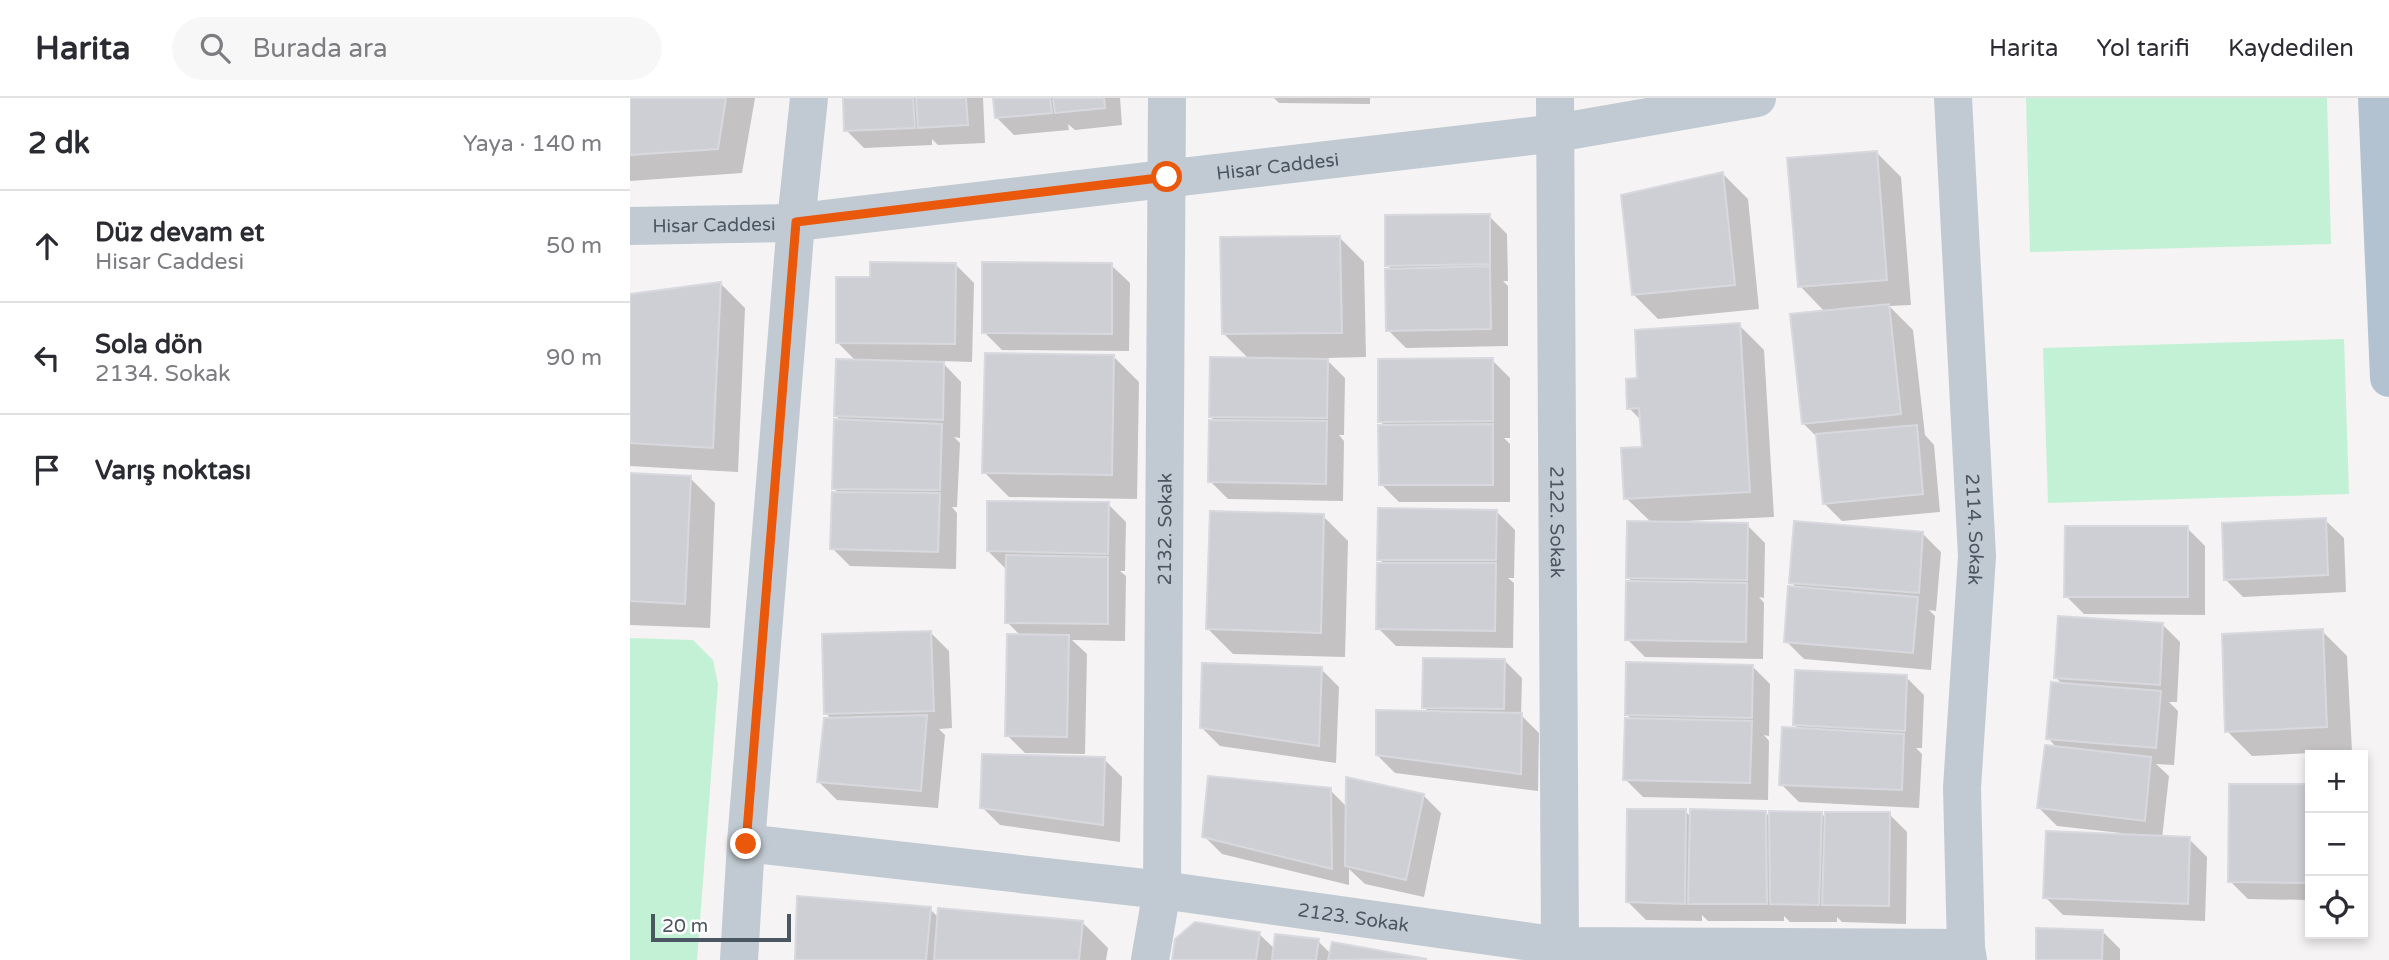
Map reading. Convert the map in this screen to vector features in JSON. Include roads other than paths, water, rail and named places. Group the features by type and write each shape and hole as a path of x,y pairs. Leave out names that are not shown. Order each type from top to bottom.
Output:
{"main road":[{"path":"2377,98 2389,378"}],"street":[{"path":"739,960 796,222 809,98"},
{"name":"2132. Sokak","path":"1150,960 1162,891 1167,98"},
{"name":"Hisar Caddesi","path":"630,226 796,222 1167,177 1556,116 1757,98"},
{"name":"2114. Sokak","path":"1953,98 1978,556 1962,788 1967,954"},
{"name":"2122. Sokak","path":"1556,116 1560,946"},
{"name":"2123. Sokak","path":"746,844 1162,891 1560,946 1967,954"}]}
